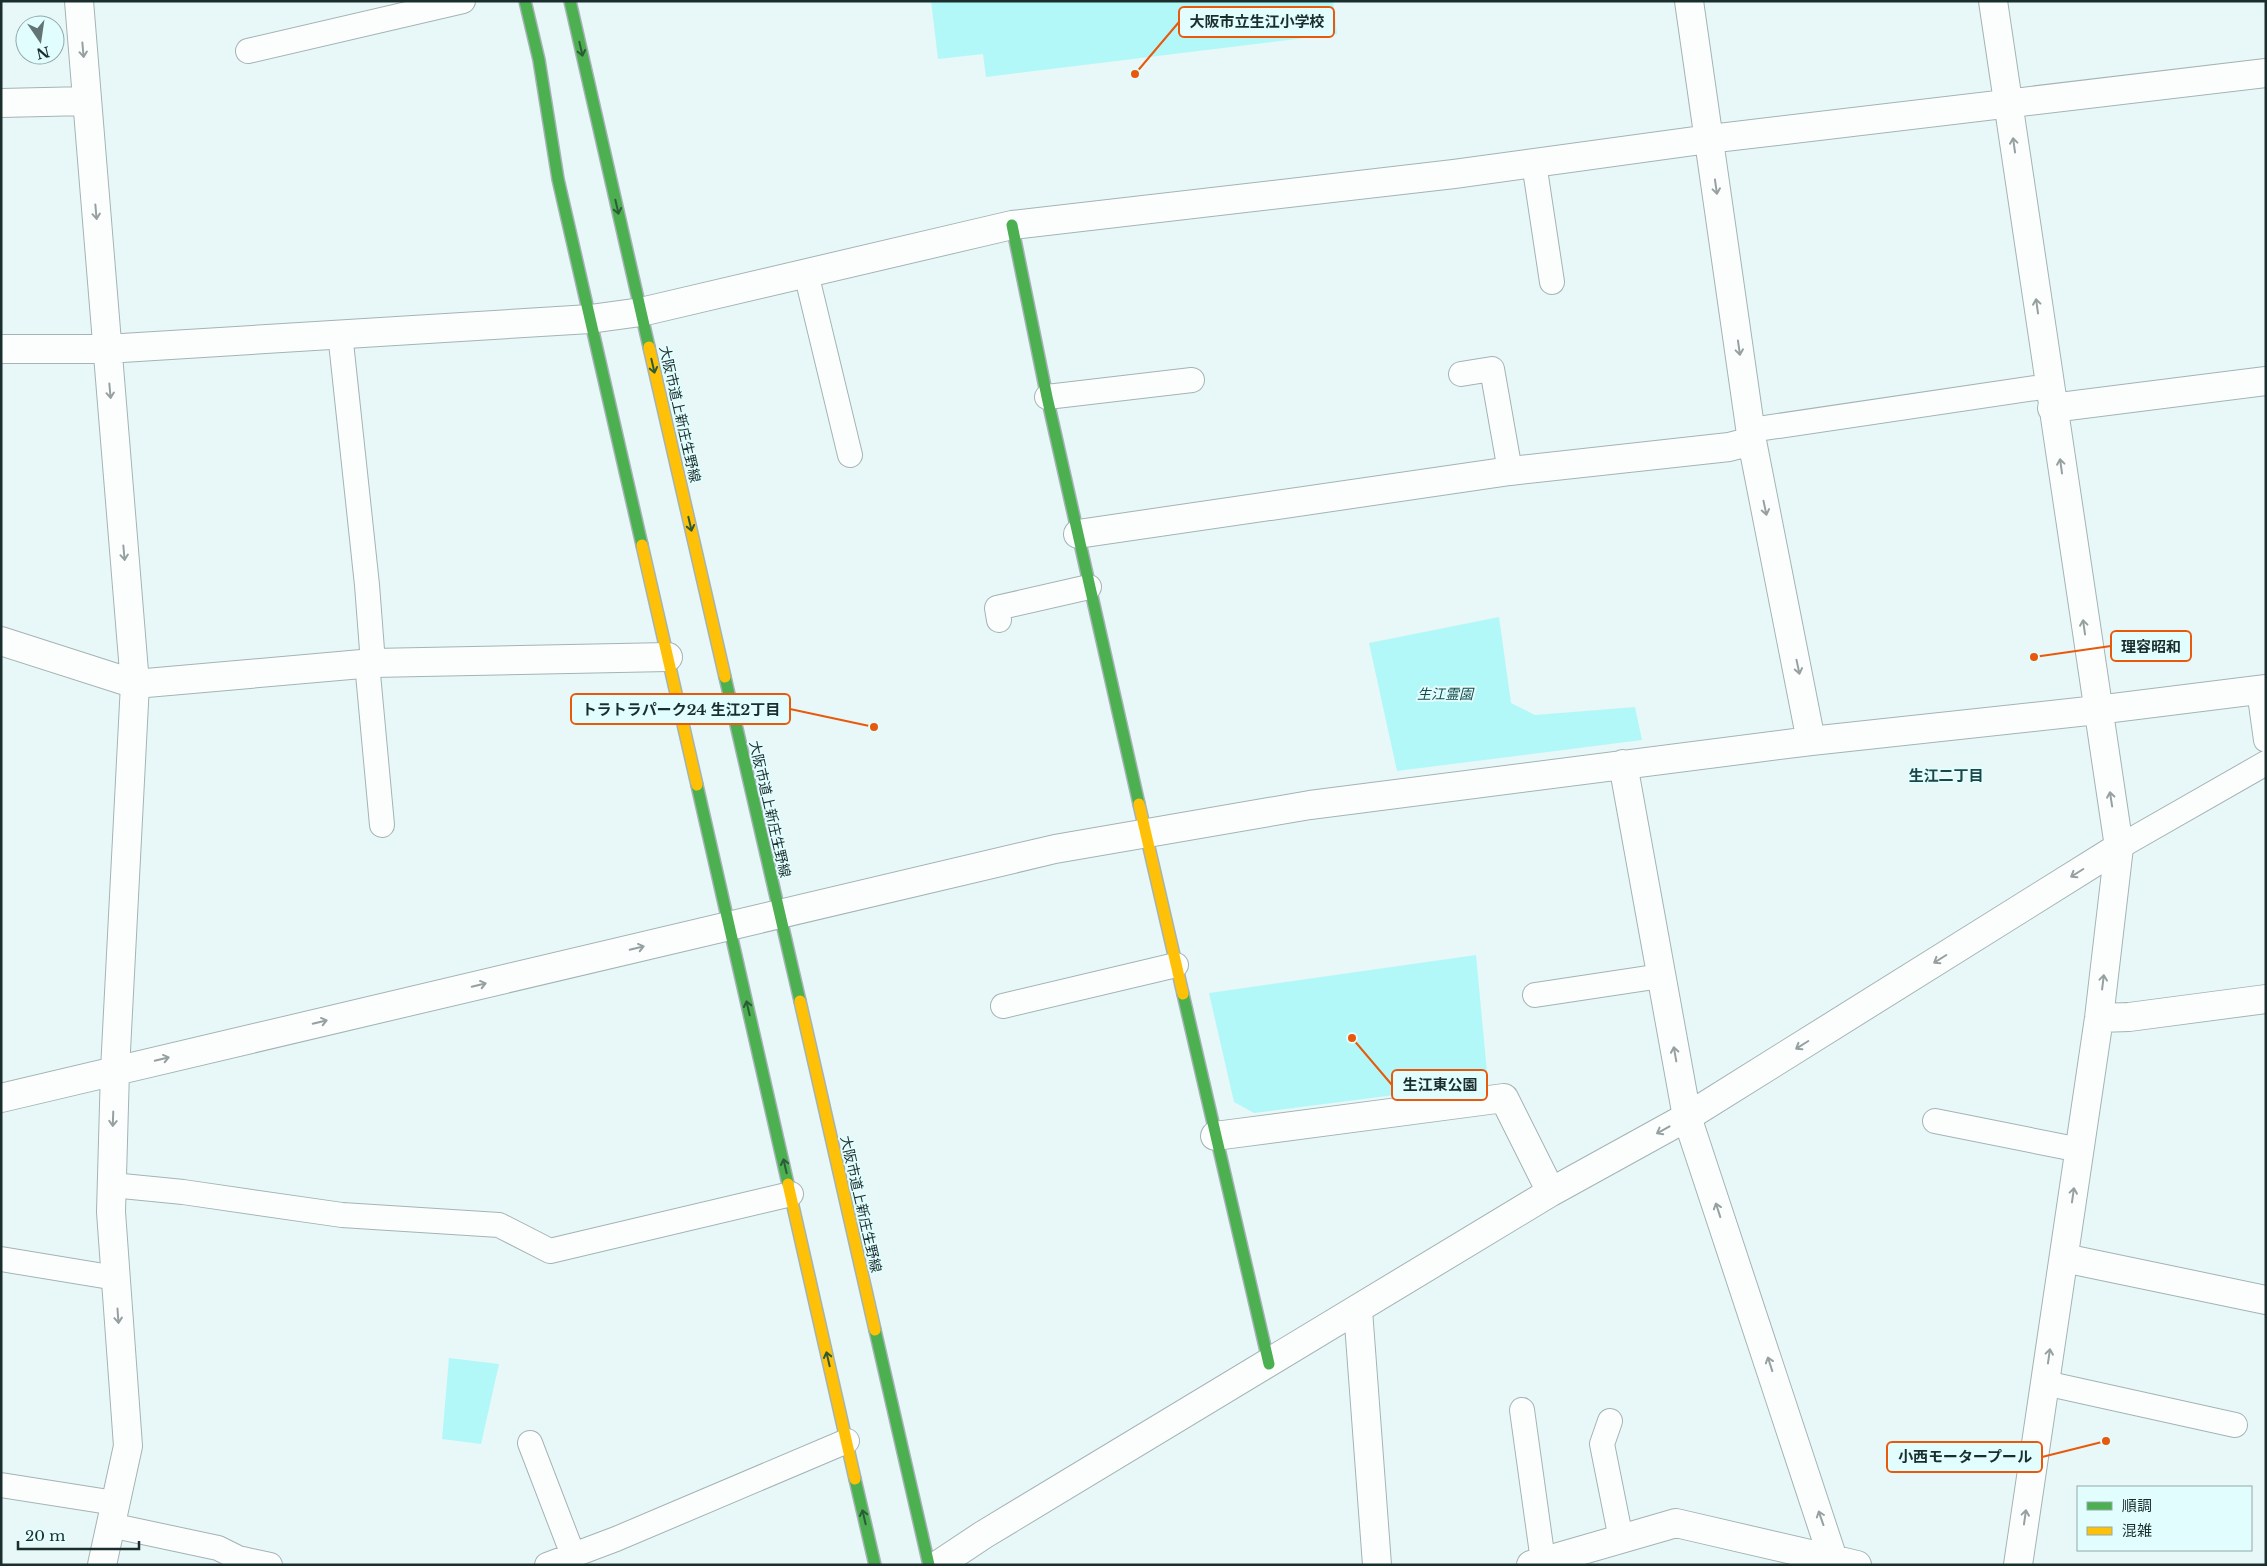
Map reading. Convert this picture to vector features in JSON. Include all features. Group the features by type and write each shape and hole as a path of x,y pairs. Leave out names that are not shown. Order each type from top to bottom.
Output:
{"main road":[{"path":"526,1 539,60 558,179 875,1565"},
{"name":"大阪市道上新庄生野線","path":"570,1 929,1565"},
{"path":"1012,225 1047,397 1089,587 1269,1364"}],"street":[{"path":"79,1 106,349 135,684 115,1070 111,1212 128,1446 102,1565"},
{"path":"1689,1 1752,436 1811,741"},
{"path":"1993,1 2050,397 2119,847 2099,1018 2018,1565"},
{"path":"1,349 106,349 590,319 641,312 1012,225 1534,163 1708,139 2266,73"},
{"path":"1,103 87,101"},
{"path":"2050,397 2266,381"},
{"path":"1078,534 1510,471 1728,447 1752,436"},
{"path":"1,641 135,684 370,663 668,656"},
{"path":"1,1098 1055,849 1310,805 1622,764 1811,741 2097,710 2263,689"},
{"path":"1622,764 1687,1117 1843,1563"},
{"path":"938,1565 983,1535 1551,1192 1687,1117 2119,847"},
{"path":"2099,1018 2266,999"},
{"path":"1215,1136 1504,1098 1551,1192"},
{"path":"2064,1258 2266,1300"},
{"path":"1358,1310 1377,1565"},
{"path":"1537,1563 1676,1523 1843,1563"}],"lane":[{"path":"248,51 463,1"},
{"path":"1534,163 1552,282"},
{"path":"806,273 850,455"},
{"path":"340,333 370,663 382,825"},
{"path":"1461,374 1492,369 1510,471"},
{"path":"1047,397 1192,380"},
{"path":"1752,436 2050,397"},
{"path":"999,620 996,608 1089,587"},
{"path":"2263,689 2266,740"},
{"path":"2119,847 2266,763"},
{"path":"1003,1006 1176,965"},
{"path":"1535,995 1661,976"},
{"path":"1935,1120 2080,1150"},
{"path":"112,1185 183,1192 342,1215 499,1225 550,1251 791,1194"},
{"path":"1,1259 116,1278"},
{"path":"2045,1384 2235,1426"},
{"path":"1522,1410 1537,1563"},
{"path":"1610,1421 1602,1444 1621,1539"},
{"path":"547,1565 616,1539 847,1441"},
{"path":"530,1443 573,1555"},
{"path":"1,1485 113,1514 218,1548 238,1558 270,1565"}],"green space":[{"path":"931,1 1333,1 1337,34 986,77 983,54 938,59"},
{"name":"生江霊園","path":"1499,617 1511,703 1535,715 1635,707 1642,740 1397,771 1369,643"},
{"path":"1476,955 1488,1083 1254,1113 1234,1102 1209,993"},
{"path":"449,1358 499,1364 481,1444 442,1439"}],"traffic: fast":[{"path":"525,1 539,60 558,179 642,545"},
{"path":"570,1 649,347"},
{"path":"1012,225 1047,397 1139,804"},
{"path":"725,677 800,1001"},
{"path":"697,785 788,1184"},
{"path":"1183,994 1269,1364"},
{"path":"875,1330 929,1565"},
{"path":"855,1479 875,1565"}],"traffic: slow":[{"path":"649,347 725,677"},
{"path":"642,545 697,785"},
{"path":"1139,804 1183,994"},
{"path":"800,1001 875,1330"},
{"path":"788,1184 855,1479"}],"place":[{"name":"大阪市立生江小学校","path":"1135,74"},
{"name":"理容昭和","path":"2034,657"},
{"name":"トラトラパーク24 生江2丁目","path":"874,727"},
{"name":"生江東公園","path":"1352,1038"},
{"name":"小西モータープール","path":"2106,1441"}],"district":[{"name":"生江二丁目","path":"1946,776"}]}
